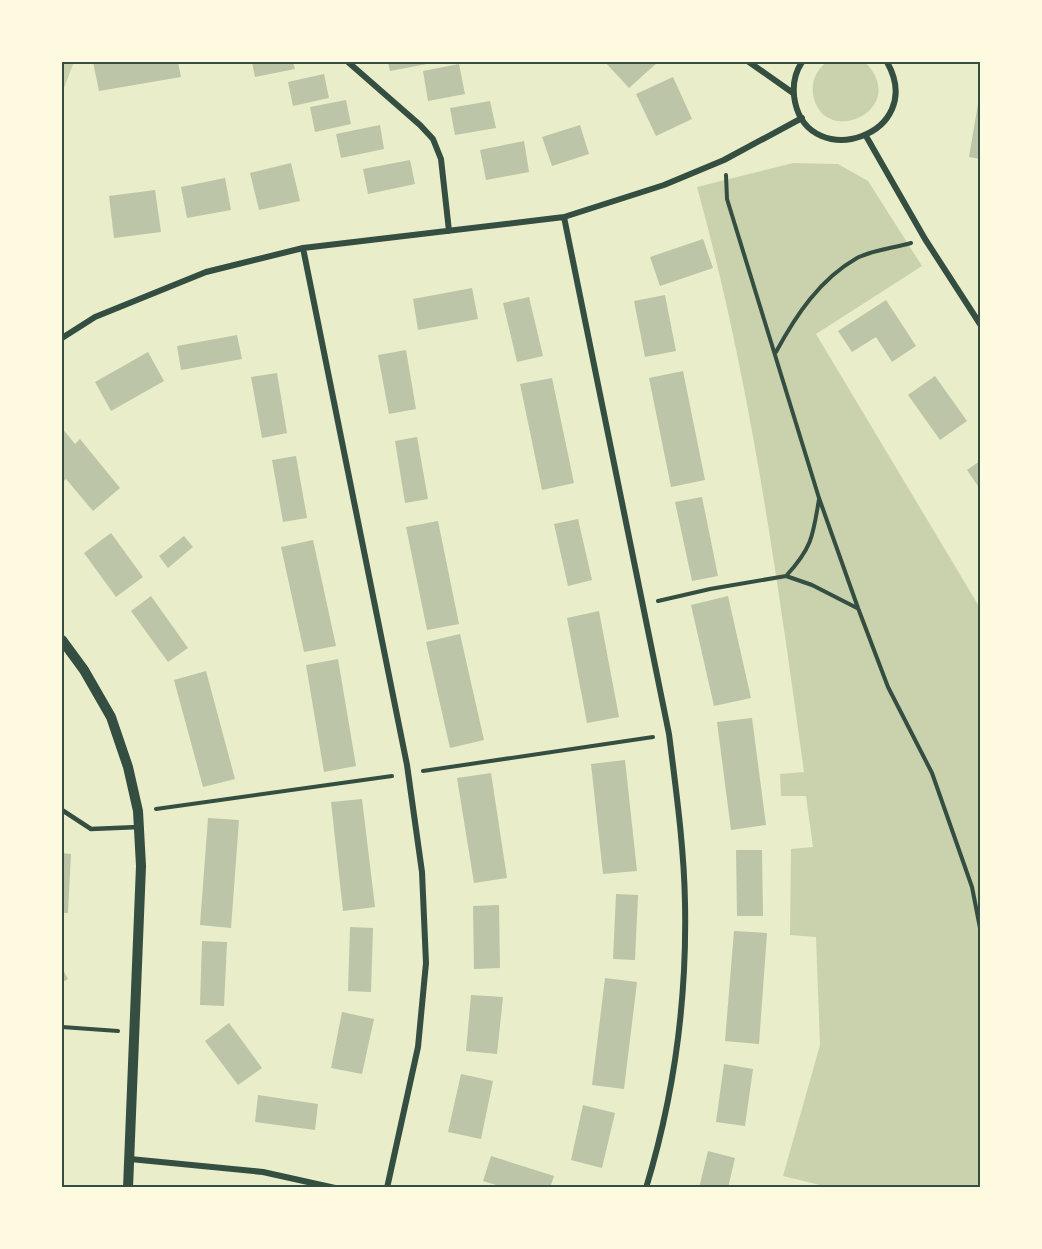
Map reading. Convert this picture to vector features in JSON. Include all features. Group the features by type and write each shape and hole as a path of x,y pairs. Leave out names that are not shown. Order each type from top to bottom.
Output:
{"street":[{"path":"348,62 433,139 441,159 449,231"},
{"path":"749,62 794,93"},
{"path":"802,62 794,80 796,106 802,118 812,129 824,137 838,140 853,140 866,136 879,128 889,116 895,102 896,86 887,62"},
{"path":"62,338 95,317 206,272 303,248 564,217 664,185 724,160 802,118"},
{"path":"866,136 925,239 981,324"},
{"path":"564,217 670,745 680,819 685,903 683,996 672,1078 646,1188"},
{"path":"303,248 407,765 422,872 426,963 418,1047 387,1188"},
{"path":"62,640 84,670 111,717 128,767 138,811 141,866 128,1188"},
{"path":"130,1159 263,1172 335,1188"}],"lane":[{"path":"62,810 90,829 139,827"}],"path":[{"path":"724,160 728,199 819,498 888,687 932,773 972,887 981,928"},
{"path":"776,352 795,318 823,283 858,257 925,239"},
{"path":"786,576 804,557 814,531 819,498"},
{"path":"643,605 710,589 786,576 812,585 858,609"},
{"path":"62,1027 135,1032"}],"green space":[{"path":"62,62 74,62 62,93"},
{"path":"827,62 865,62 877,79 878,95 872,108 860,117 846,121 832,119 820,111 813,94 813,84 820,68"},
{"path":"793,163 838,164 868,181 922,266 816,334 980,608 980,1187 828,1187 783,1176 820,1045 816,937 790,935 791,849 813,847 806,796 781,796 780,774 804,772 772,551 747,404 716,259 697,187"}],"building":[{"path":"93,62 178,62 181,77 99,91"},
{"path":"252,62 293,62 295,69 255,77"},
{"path":"388,62 432,62 432,63 390,71"},
{"path":"605,62 658,62 629,88"},
{"path":"459,64 465,94 428,101 423,71"},
{"path":"324,74 329,98 293,106 288,82"},
{"path":"673,77 692,119 656,136 636,94"},
{"path":"980,98 980,159 969,157"},
{"path":"346,100 351,124 315,132 310,107"},
{"path":"490,101 496,128 455,135 450,108"},
{"path":"380,125 384,149 341,158 336,134"},
{"path":"580,125 589,154 552,166 542,137"},
{"path":"524,141 529,172 486,180 480,150"},
{"path":"410,160 415,184 368,194 363,169"},
{"path":"291,163 300,201 259,210 250,173"},
{"path":"225,178 231,210 187,218 181,187"},
{"path":"155,190 161,232 114,238 109,196"},
{"path":"703,239 713,268 660,286 650,257"},
{"path":"472,288 478,319 418,330 413,299"},
{"path":"665,295 676,351 645,357 634,301"},
{"path":"529,297 543,356 517,362 503,303"},
{"path":"886,300 916,346 892,362 876,337 852,352 838,331"},
{"path":"237,335 242,359 181,370 177,346"},
{"path":"406,350 416,409 389,414 378,355"},
{"path":"148,352 164,381 111,411 95,382"},
{"path":"683,371 705,480 671,487 649,378"},
{"path":"277,373 287,433 262,438 251,377"},
{"path":"935,376 967,421 940,440 908,395"},
{"path":"552,378 574,483 542,490 520,384"},
{"path":"62,428 75,444 80,439 120,488 93,511 66,479 62,483"},
{"path":"417,437 428,499 405,503 395,441"},
{"path":"296,456 307,518 283,522 272,460"},
{"path":"980,461 980,489 967,470"},
{"path":"702,497 718,576 692,581 675,502"},
{"path":"578,519 592,580 568,586 554,524"},
{"path":"438,521 459,624 427,630 406,527"},
{"path":"111,533 143,577 116,597 84,553"},
{"path":"184,536 193,547 168,568 159,556"},
{"path":"313,540 336,646 304,652 281,547"},
{"path":"151,596 188,648 168,662 131,611"},
{"path":"728,596 751,698 714,706 691,605"},
{"path":"599,611 619,717 587,723 567,618"},
{"path":"460,634 484,740 450,748 426,642"},
{"path":"338,659 356,766 324,772 306,665"},
{"path":"206,671 235,779 203,787 174,680"},
{"path":"752,718 766,825 731,830 717,722"},
{"path":"625,760 637,871 603,874 591,764"},
{"path":"491,773 507,878 474,883 457,778"},
{"path":"362,799 375,907 343,911 331,802"},
{"path":"208,818 239,820 231,928 200,925"},
{"path":"736,850 762,850 763,916 737,916"},
{"path":"62,853 71,854 68,913 62,913"},
{"path":"616,894 638,895 635,960 613,959"},
{"path":"499,905 500,968 474,969 473,906"},
{"path":"350,927 373,928 371,992 348,991"},
{"path":"734,931 767,933 759,1044 725,1041"},
{"path":"202,941 227,942 224,1006 200,1005"},
{"path":"62,968 68,979 62,982"},
{"path":"605,978 637,982 624,1089 592,1085"},
{"path":"471,995 503,997 497,1054 466,1051"},
{"path":"342,1012 374,1019 362,1074 331,1068"},
{"path":"229,1023 262,1068 238,1085 205,1041"},
{"path":"724,1064 753,1069 745,1126 716,1122"},
{"path":"461,1074 493,1081 481,1139 448,1132"},
{"path":"258,1095 318,1104 315,1130 255,1122"},
{"path":"583,1105 615,1113 602,1168 571,1160"},
{"path":"708,1151 735,1158 728,1188 699,1188"},
{"path":"491,1156 554,1176 550,1188 506,1188 483,1181"}]}
